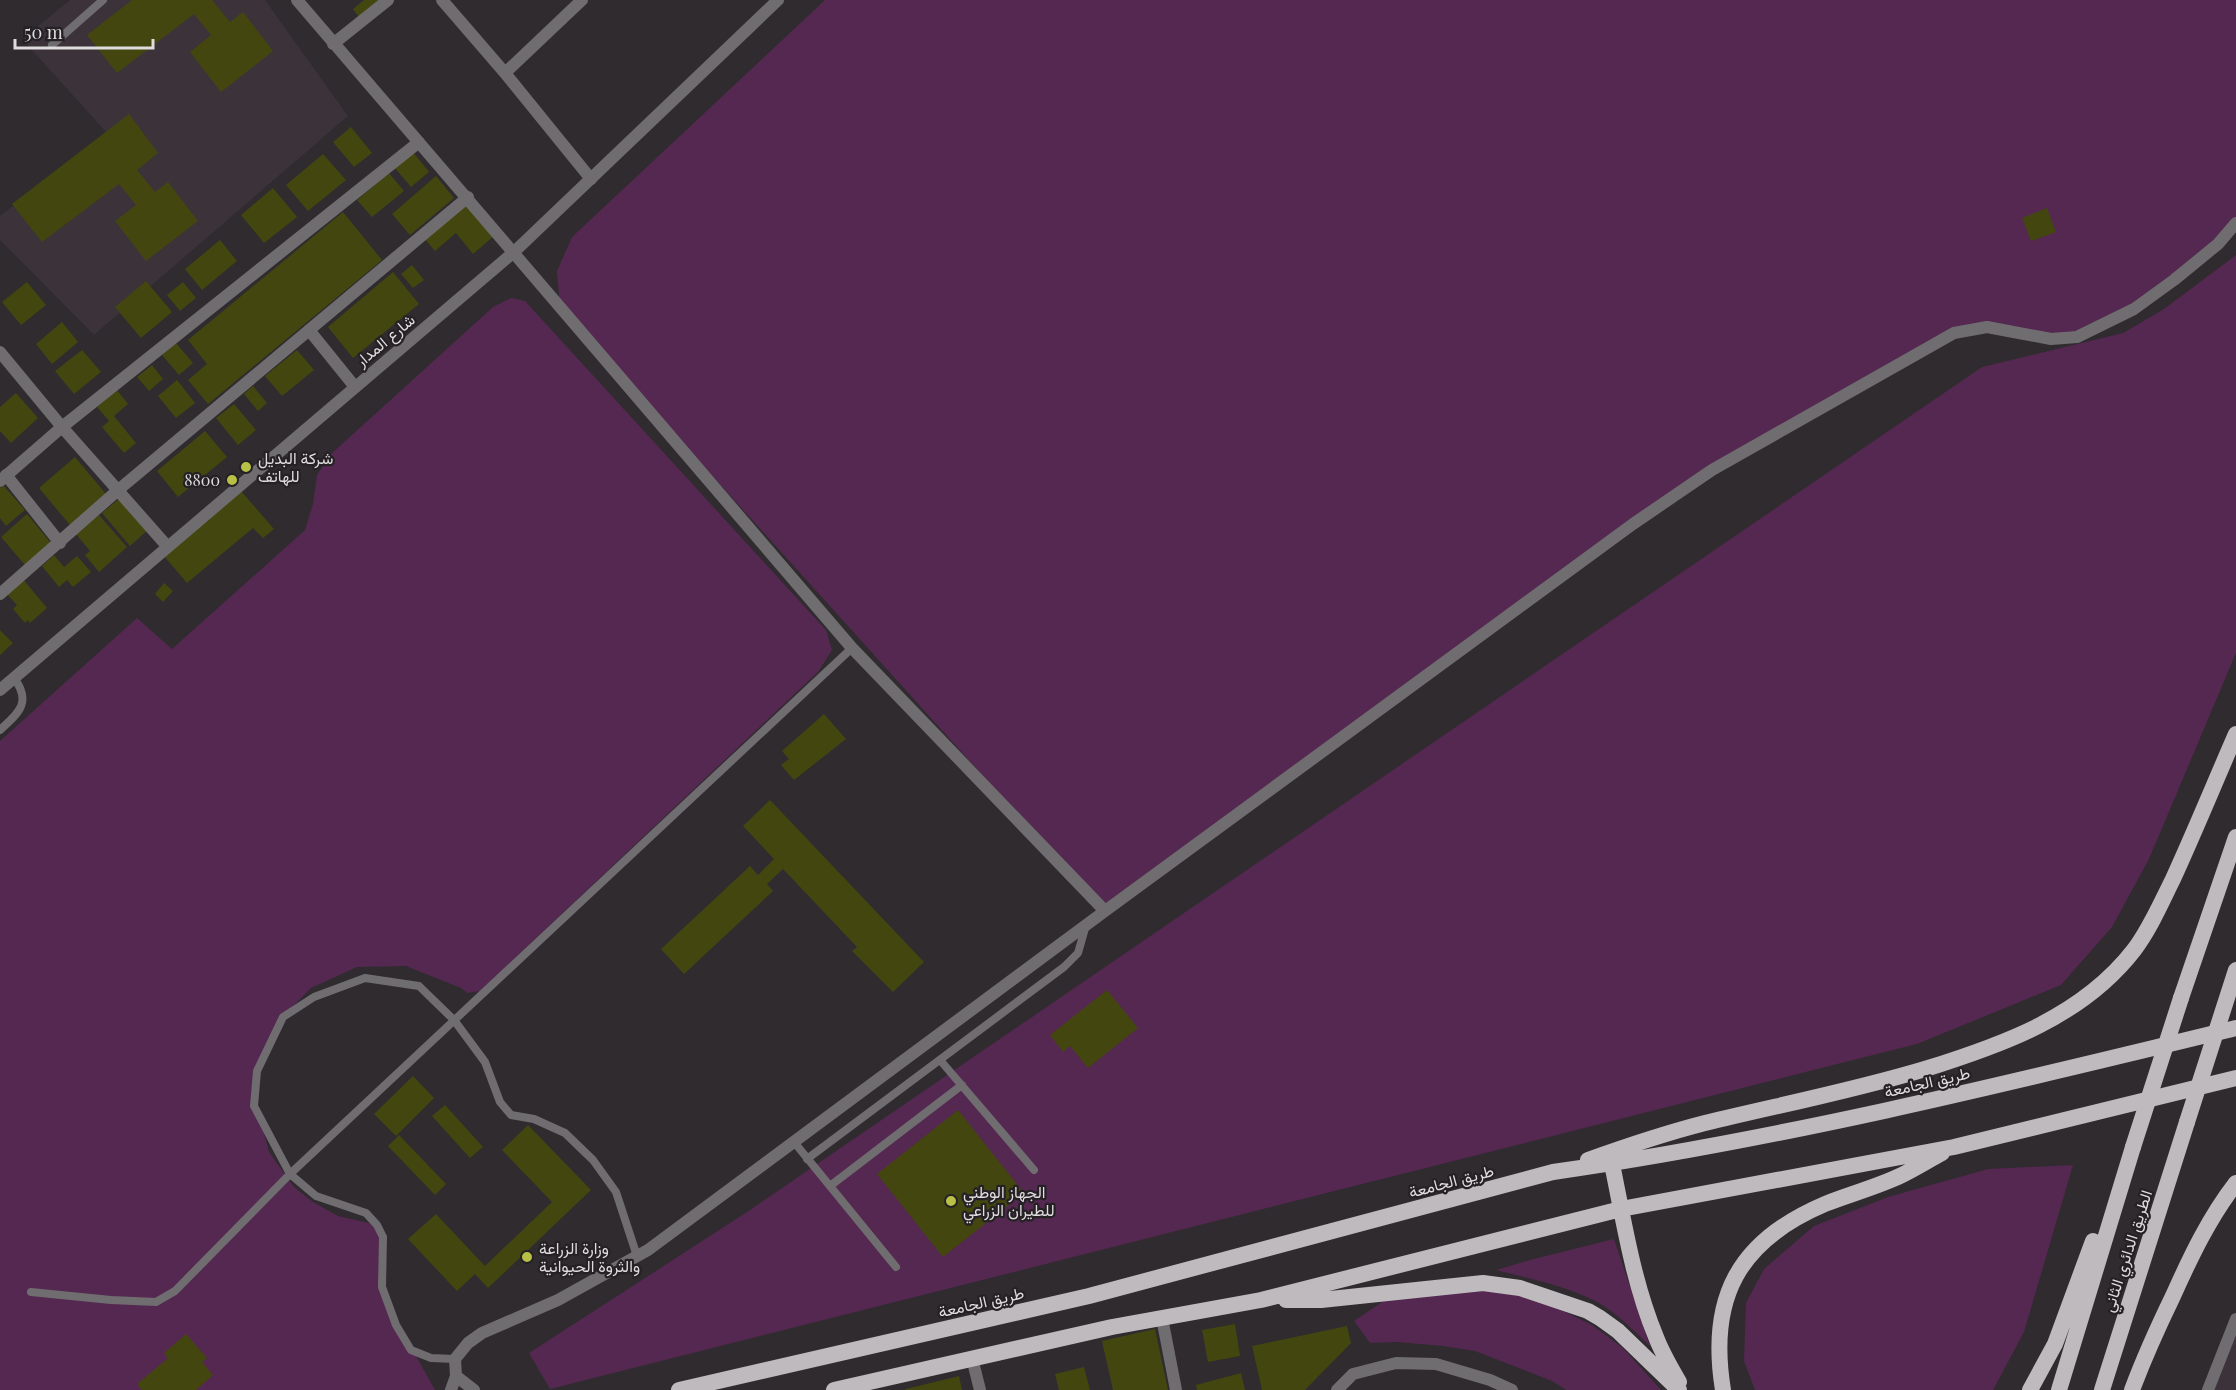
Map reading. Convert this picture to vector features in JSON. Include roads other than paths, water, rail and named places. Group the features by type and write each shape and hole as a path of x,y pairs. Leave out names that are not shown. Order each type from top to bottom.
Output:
{"highway":[{"path":"1553,1172 1621,1148 1704,1124 1877,1083 1970,1055 2032,1030 2064,1011 2090,994 2116,971 2134,950 2149,927 2189,845 2236,734"},
{"name":"الطريق الدائري الثاني","path":"2059,1390 2120,1187 2236,837"},
{"name":"الطريق الدائري الثاني","path":"2102,1390 2236,970"},
{"name":"طريق الجامعة","path":"679,1390 1089,1296 1553,1172 1612,1164 1797,1130 2236,1028"},
{"path":"834,1390 1112,1327 1261,1300 1621,1209 1954,1147 2236,1078"},
{"path":"1723,1390 1719,1364 1719,1332 1724,1302 1734,1277 1748,1259 1772,1234 1788,1223 1824,1205 1901,1176 1954,1147"},
{"path":"1612,1164 1642,1299 1656,1337 1681,1390"},
{"path":"2132,1390 2143,1359 2195,1249 2220,1204 2236,1183"},
{"path":"2030,1390 2055,1344 2091,1245 2120,1187"},
{"path":"1261,1300 1321,1300 1483,1283 1520,1288 1588,1311 1600,1318 1625,1337 1681,1390"}],"street":[{"path":"297,0 852,648 1106,911"},
{"path":"333,44 388,0"},
{"path":"442,0 591,179"},
{"path":"505,73 582,0"},
{"name":"شارع المدار","path":"0,690 514,252 778,0"},
{"path":"60,543 3,478 62,427 419,142"},
{"path":"0,594 117,491 468,197"},
{"path":"452,1390 456,1376 455,1359 468,1343 482,1333 558,1300 648,1250 1633,524 1712,470 1954,333 1987,327 2051,339 2077,337 2134,309 2218,244 2236,223"},
{"path":"309,330 355,387"},
{"path":"1,356 167,546"},
{"path":"1162,1318 1176,1390"},
{"path":"2208,1390 2236,1319"},
{"path":"972,1358 980,1390"},
{"path":"1337,1390 1353,1374 1396,1363 1436,1364 1490,1380 1512,1390"},
{"path":"456,1376 474,1390"}],"lane":[{"path":"52,45 104,0"},
{"path":"32,1292 156,1302 175,1291 290,1174 852,648"},
{"path":"0,730 20,710 23,699 21,687 14,678"},
{"path":"807,1158 1064,967 1078,953 1086,925"},
{"path":"455,1359 431,1358 411,1350 396,1325 382,1287 383,1237 377,1225 366,1214 316,1196 290,1174 254,1106 257,1071 284,1017 314,997 365,978 419,986 454,1020 484,1062 500,1102 511,1115 534,1119 565,1133 593,1160 616,1192 637,1256"},
{"path":"940,1060 1034,1170"},
{"path":"830,1186 962,1085"},
{"path":"794,1142 896,1268"}],"place":[{"name":"شركة البديل للهاتف","path":"246,467"},
{"name":"8800","path":"232,480"},
{"name":"الجهاز الوطني للطيران الزراعي","path":"951,1201"},
{"name":"وزارة الزراعة والثروة الحيوانية","path":"527,1257"}]}
